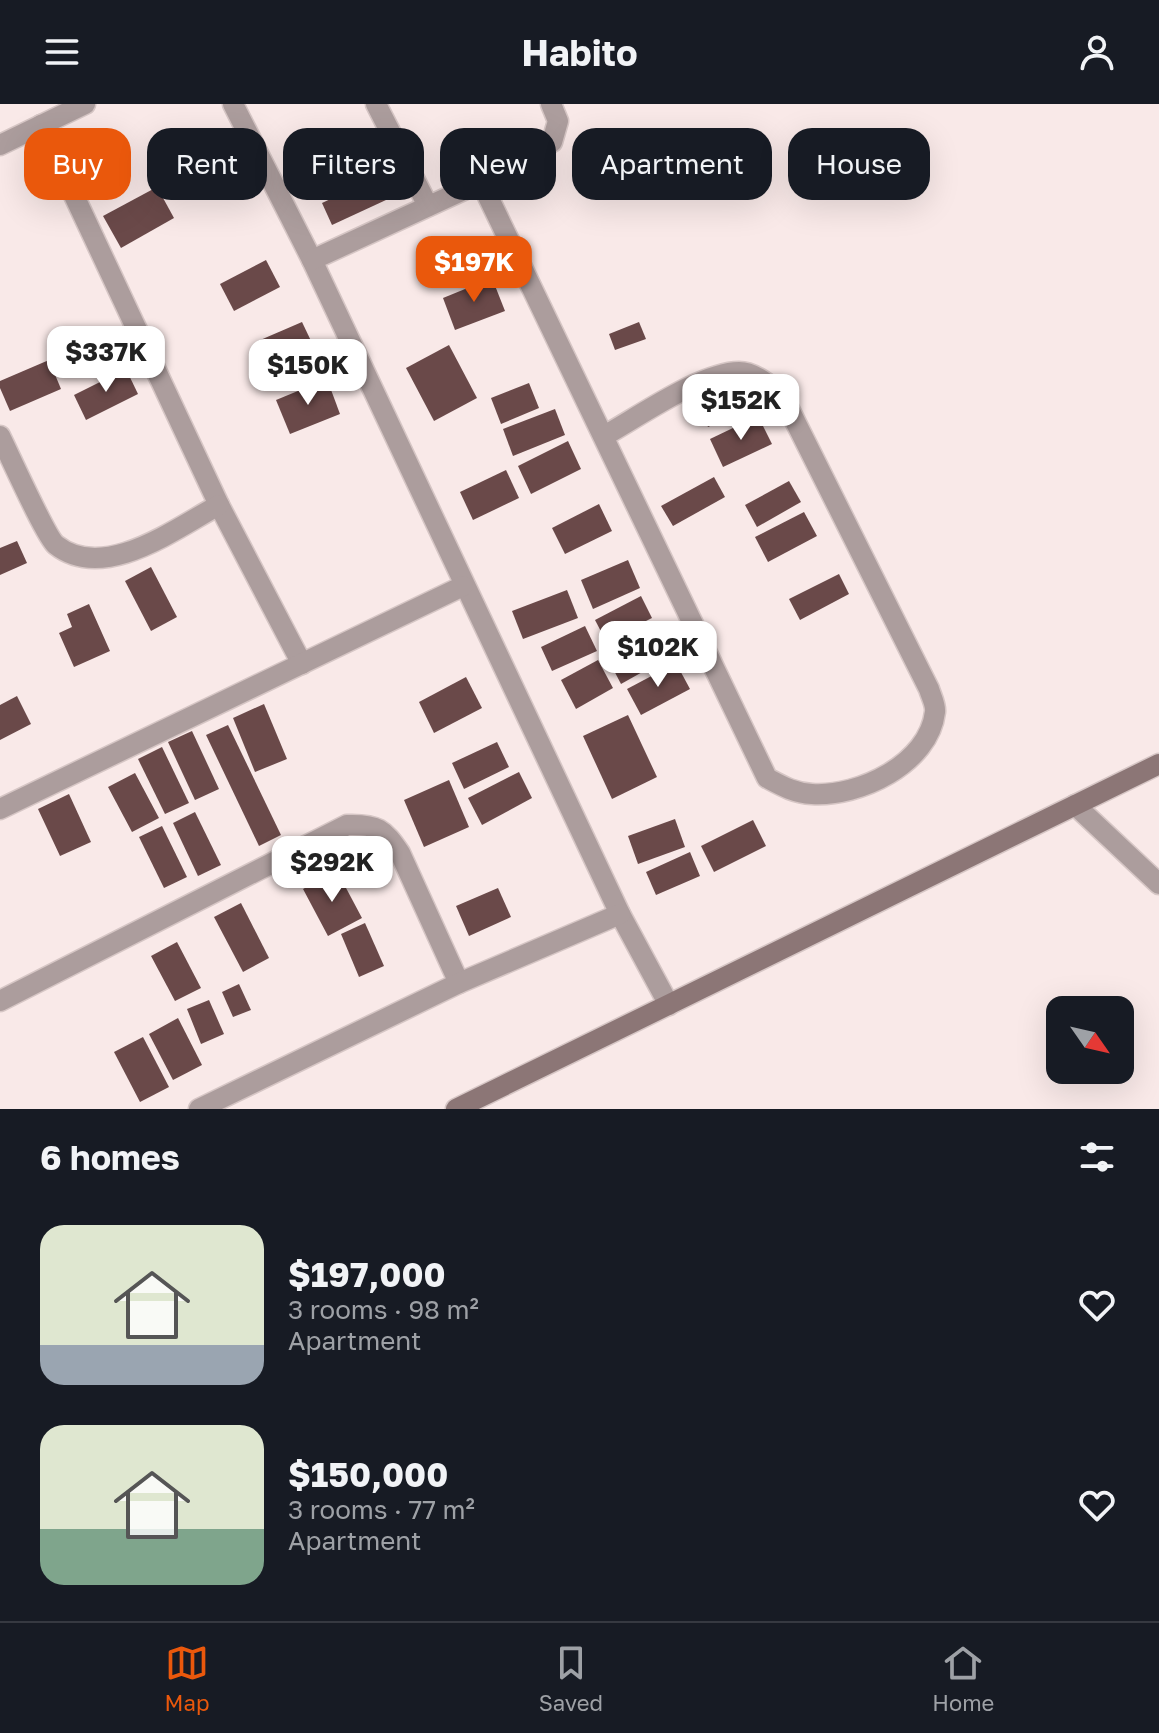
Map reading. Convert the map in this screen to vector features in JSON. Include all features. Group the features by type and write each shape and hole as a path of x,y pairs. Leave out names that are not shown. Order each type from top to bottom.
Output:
{"main road":[{"path":"456,1109 1159,764"}],"street":[{"path":"0,145 85,104"},
{"path":"233,104 312,260 620,914 669,1005"},
{"path":"376,104 428,206"},
{"path":"551,104 558,121 556,128"},
{"path":"41,125 219,505 302,664"},
{"path":"312,260 441,200"},
{"path":"490,200 767,778 791,791 840,793 896,771 924,743 936,711 929,689 782,395 764,381 742,371 711,376 604,436"},
{"path":"0,436 54,544 72,554 99,560 127,554 219,505"},
{"path":"0,809 463,586"},
{"path":"1075,805 1159,884"},
{"path":"0,1001 347,825 369,825 388,834 400,853 459,983"},
{"path":"199,1109 459,983 620,914"}],"building":[{"path":"147,192 147,200 164,200 174,218 121,248 103,216"},
{"path":"328,200 386,200 332,225 322,203"},
{"path":"266,260 280,287 234,311 220,284"},
{"path":"492,278 505,311 455,330 443,298"},
{"path":"302,322 312,343 268,363 258,341"},
{"path":"639,322 646,339 615,350 609,334"},
{"path":"449,345 477,398 434,421 406,368"},
{"path":"49,360 61,389 10,411 0,381"},
{"path":"126,369 138,394 86,420 74,395"},
{"path":"327,379 340,414 290,434 276,400"},
{"path":"529,383 539,408 501,424 491,398"},
{"path":"743,386 753,406 708,427 699,407"},
{"path":"555,409 565,435 513,456 503,429"},
{"path":"758,416 772,444 723,467 710,439"},
{"path":"568,441 581,469 531,494 518,466"},
{"path":"506,470 519,498 473,520 460,492"},
{"path":"714,477 725,497 673,526 661,506"},
{"path":"789,481 801,502 757,527 745,505"},
{"path":"599,504 612,531 565,554 552,528"},
{"path":"804,512 817,536 768,562 755,537"},
{"path":"17,541 27,563 0,575 0,548"},
{"path":"628,560 640,588 593,609 581,580"},
{"path":"151,567 177,617 151,631 125,581"},
{"path":"839,574 849,594 800,620 789,599"},
{"path":"567,590 578,618 523,639 512,611"},
{"path":"641,596 652,618 606,641 595,620"},
{"path":"89,604 110,651 74,667 59,633 72,627 67,614"},
{"path":"585,626 597,651 552,671 541,647"},
{"path":"656,633 669,657 621,684 608,659"},
{"path":"598,660 613,688 576,709 561,680"},
{"path":"676,663 690,689 641,715 627,689"},
{"path":"466,677 482,708 434,733 419,702"},
{"path":"17,696 31,724 0,740 0,705"},
{"path":"264,704 287,759 255,772 233,718"},
{"path":"628,715 657,777 612,799 583,736"},
{"path":"228,725 281,835 259,846 206,735"},
{"path":"192,731 219,789 195,800 168,742"},
{"path":"497,742 509,767 464,789 452,763"},
{"path":"162,747 189,803 165,814 138,759"},
{"path":"519,772 532,798 482,825 468,798"},
{"path":"135,773 159,818 132,832 108,787"},
{"path":"449,780 469,827 424,847 404,800"},
{"path":"69,794 91,842 60,856 38,809"},
{"path":"195,812 221,865 198,876 173,823"},
{"path":"675,819 685,847 638,864 628,836"},
{"path":"753,820 766,846 714,872 701,846"},
{"path":"162,826 187,877 164,888 139,837"},
{"path":"690,852 700,876 656,895 646,872"},
{"path":"337,871 362,918 328,936 303,889"},
{"path":"498,888 511,917 469,936 456,906"},
{"path":"241,903 269,958 243,972 214,917"},
{"path":"365,923 384,966 359,977 341,934"},
{"path":"177,942 201,988 175,1001 151,956"},
{"path":"239,984 251,1010 233,1017 222,992"},
{"path":"209,1000 224,1034 201,1044 187,1009"},
{"path":"178,1018 202,1065 173,1080 149,1034"},
{"path":"143,1037 169,1087 140,1102 114,1052"}]}
